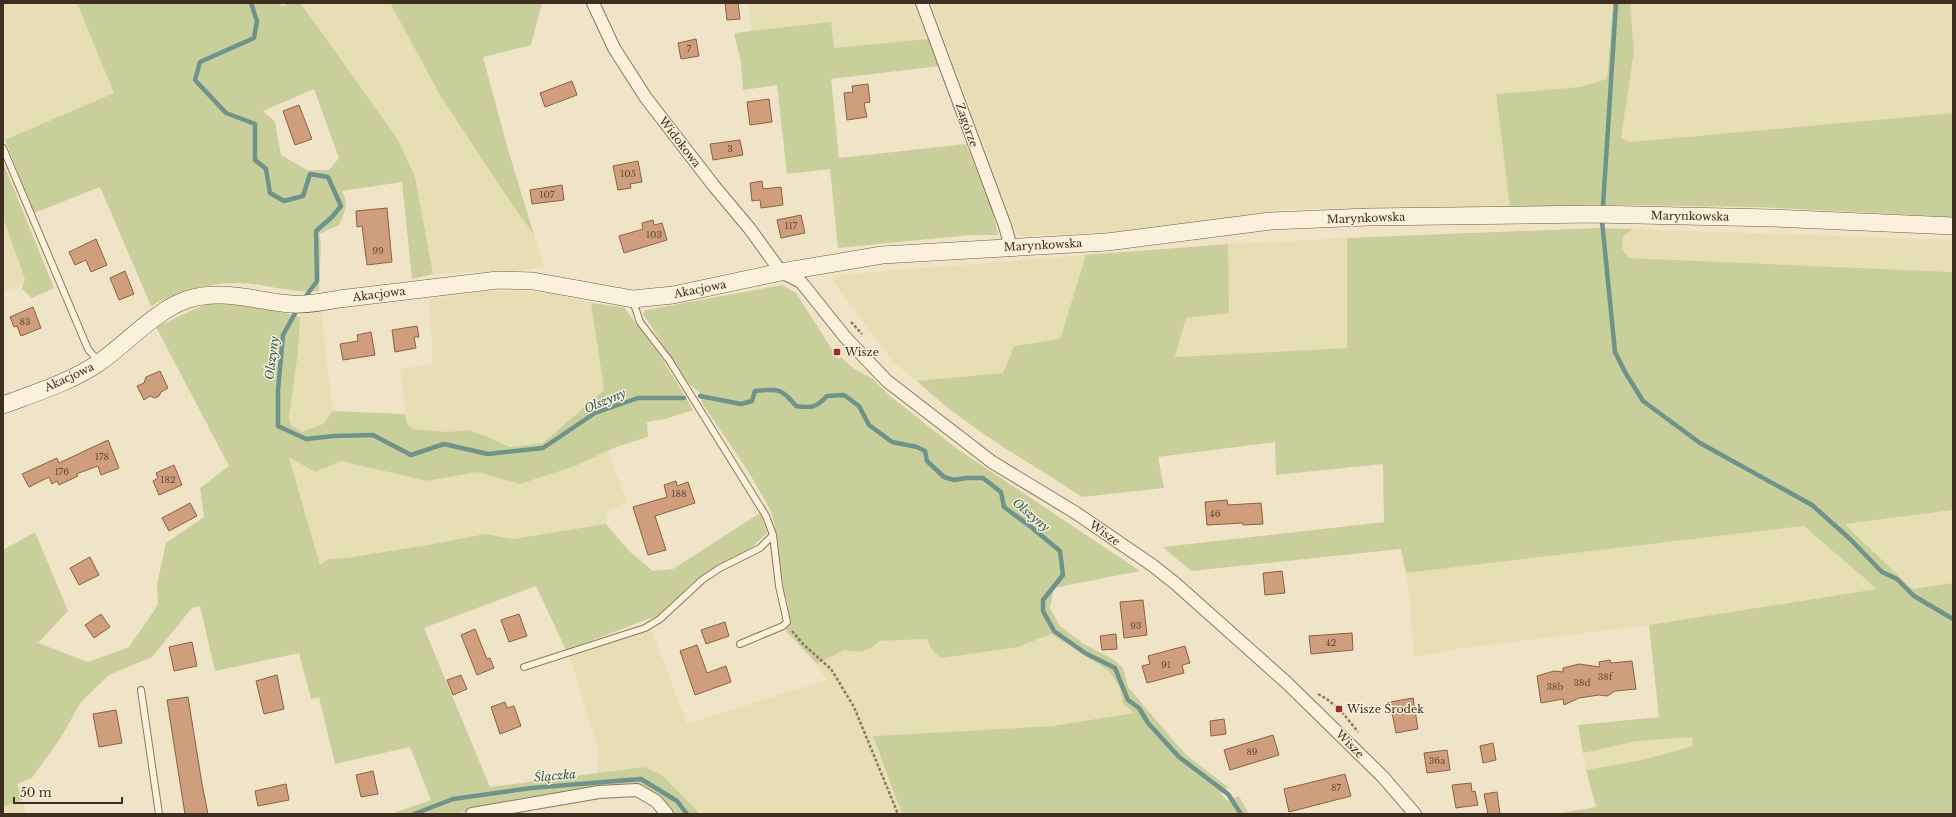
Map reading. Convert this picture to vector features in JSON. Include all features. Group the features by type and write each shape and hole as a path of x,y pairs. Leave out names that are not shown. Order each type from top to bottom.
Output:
{"street":[{"name":"Widokowa","path":"593,3 614,48 646,98 750,229 781,272"},
{"name":"Zagórze","path":"922,3 1005,226 1010,247"},
{"name":"Marynkowska","path":"781,272 882,255 1107,242 1272,221 1376,217 1592,214 1773,218 1953,226"},
{"name":"Akacjowa","path":"3,405 53,386 99,362 167,309 186,300 212,295 244,296 291,304 316,304 339,299 498,280 533,281 633,299 673,295 781,272"},
{"name":"Wisze","path":"781,272 801,282 845,337 887,381 992,462 1076,513 1152,565 1176,584 1287,683 1383,777 1415,814"},
{"path":"472,814 599,792 637,790 656,801 667,814"}],"lane":[{"path":"3,148 88,349 99,362"},
{"path":"633,299 640,322 669,360 747,483 766,516 773,535 779,586 787,622 783,626 740,644"},
{"path":"524,668 644,628 660,619 702,580 720,568 760,548 773,535"},
{"path":"141,690 159,814"}],"path":[{"path":"787,622 794,635 831,669 854,707 898,814"}],"shaded area":[{"path":"3,3 77,3 115,93 5,140 3,136"},
{"path":"300,3 390,3 440,95 507,197 534,235 544,266 533,269 433,274 415,177 333,48"},
{"path":"749,3 913,3 928,39 834,48 831,22 751,31"},
{"path":"931,3 1612,3 1613,6 1608,79 1580,87 1496,94 1510,207 1286,209 1154,230 1026,236 1017,235"},
{"path":"1630,3 1953,3 1953,113 1631,142 1621,138 1634,51"},
{"path":"3,218 26,279 24,284 3,292"},
{"path":"1633,229 1953,240 1953,272 1629,258 1622,249 1623,236"},
{"path":"1347,238 1347,348 1175,357 1186,318 1229,313 1228,244"},
{"path":"1086,255 1060,339 1014,346 1003,373 917,381 894,363 833,281 837,275"},
{"path":"514,290 551,293 591,303 604,390 543,443 510,447 468,430 448,432 413,429 407,424 400,369 433,364 429,299 477,292"},
{"path":"321,312 333,411 323,424 302,432 291,425 289,416 298,353 300,317"},
{"path":"608,451 627,502 608,511 606,524 513,539 485,534 428,545 346,558 328,559 320,565 289,456 315,472 341,461 427,481 477,472 520,484 575,466"},
{"path":"1953,510 1953,583 1912,589 1845,524"},
{"path":"1804,526 1878,589 1649,625 1463,648 1414,657 1410,600 1406,573"},
{"path":"651,629 687,724 826,680 817,664 844,650 860,652 871,648 879,641 927,639 932,650 1018,647 1051,634 1109,671 1120,688 1123,704 1135,714 1053,726 873,736 902,814 700,814 662,775 644,767 597,774 599,751 569,655"},
{"path":"1692,737 1693,746 1642,760 1586,770 1583,753 1637,741"},
{"path":"22,800 27,814 3,814 3,807"}],"green space":[{"path":"77,3 280,3 282,6 289,3 300,3 398,140 415,177 433,274 412,279 402,182 342,191 346,204 339,225 319,234 321,244 319,291 293,290 239,283 213,285 175,295 151,306 100,187 34,213 5,140 114,93","holes":["314,89 339,158 329,170 307,170 281,155 275,122 263,111"]},
{"path":"390,3 542,3 531,45 483,57 507,146 534,235 507,197 440,95"},
{"path":"1612,3 1630,3 1634,51 1621,138 1631,142 1953,113 1953,217 1758,207 1613,205 1510,207 1496,94 1580,87 1607,79"},
{"path":"831,22 834,48 928,39 939,66 831,79 839,158 966,144 993,212 998,235 971,235 838,248 830,169 787,174 777,85 743,90 741,62 734,33"},
{"path":"3,162 54,288 32,298 22,289 25,279 3,218"},
{"path":"1598,228 1633,229 1623,236 1622,249 1629,258 1953,272 1953,510 1845,524 1912,589 1953,583 1953,814 1555,814 1596,807 1586,770 1642,760 1693,746 1692,737 1637,741 1583,753 1578,725 1659,717 1649,625 1877,589 1804,526 1406,573 1401,549 1191,571 1163,547 1384,522 1383,464 1276,475 1275,442 1158,457 1164,488 1082,497 975,428 917,381 1003,373 1014,346 1060,339 1086,255 1228,244 1229,313 1186,318 1175,357 1347,348 1347,238"},
{"path":"782,285 796,293 838,359 841,357 854,369 873,379 890,396 956,448 1140,571 1054,588 1050,608 1060,626 1084,644 1114,660 1123,668 1128,687 1185,754 1228,787 1221,794 1228,801 1239,796 1249,814 902,814 873,736 1053,726 1134,713 1123,704 1120,688 1109,671 1051,634 1018,647 941,658 932,650 927,639 879,641 871,648 860,652 844,650 817,664 786,631 788,604 784,591 778,556 778,541 771,511 748,471 702,403 699,392 688,383 643,314 646,310"},
{"path":"208,303 254,307 300,317 298,353 289,416 291,425 302,432 323,424 333,411 405,414 407,424 413,429 448,432 468,430 510,447 543,443 604,390 591,303 624,307 663,360 693,410 665,419 647,422 648,437 616,447 575,466 520,484 477,472 427,481 341,461 315,472 289,457 320,565 328,559 346,558 428,545 485,534 513,539 606,524 629,551 653,571 673,569 760,513 767,533 749,550 716,566 694,581 659,615 566,650 536,586 424,628 490,787 644,767 662,775 700,814 675,814 665,802 645,786 629,783 485,807 455,814 390,814 431,800 410,747 335,764 319,697 311,699 299,653 215,671 200,606 192,608 152,657 109,675 81,702 60,739 32,778 17,784 22,800 3,807 3,550 35,532 68,611 38,643 88,662 129,647 158,605 157,584 166,543 204,517 200,488 229,466 156,327"}],"building":[{"path":"725,3 738,3 740,19 727,20"},
{"path":"696,39 699,56 681,59 678,43"},
{"path":"572,81 577,95 545,107 540,93"},
{"path":"868,84 870,102 864,103 867,117 847,120 844,93 853,92 852,86"},
{"path":"769,99 772,122 750,125 747,102"},
{"path":"299,105 312,139 295,145 283,111"},
{"path":"740,140 743,155 713,160 710,144"},
{"path":"638,161 642,182 630,184 631,188 618,190 613,166"},
{"path":"762,181 763,189 781,187 783,205 761,208 760,200 752,201 750,183"},
{"path":"562,185 564,200 532,204 530,190"},
{"path":"387,208 392,262 367,265 362,226 357,227 356,211"},
{"path":"801,215 805,233 781,238 777,220"},
{"path":"653,220 654,225 662,223 667,240 624,253 619,236 643,229 642,223"},
{"path":"96,239 107,265 91,272 86,260 75,265 69,252"},
{"path":"125,271 134,294 119,300 110,278"},
{"path":"33,307 41,328 21,336 17,326 14,327 10,317"},
{"path":"417,326 419,337 414,337 416,348 395,352 392,330"},
{"path":"371,332 375,355 343,360 340,344 358,341 357,335"},
{"path":"160,371 168,388 155,398 150,396 144,400 137,386 144,383 146,377"},
{"path":"108,440 119,468 101,475 98,466 76,474 78,476 59,485 57,481 52,484 49,477 29,487 22,474 57,458 59,463"},
{"path":"174,465 182,485 159,495 153,481 158,478 156,473"},
{"path":"676,481 677,486 688,482 695,503 655,516 666,550 648,555 633,507 667,497 664,485"},
{"path":"1227,500 1228,505 1261,503 1263,524 1243,525 1243,523 1207,525 1205,502"},
{"path":"190,503 197,516 169,531 162,518"},
{"path":"90,557 99,575 79,585 70,568"},
{"path":"1282,571 1285,593 1265,595 1263,573"},
{"path":"1143,600 1147,635 1124,638 1120,602"},
{"path":"101,614 110,627 94,638 85,625"},
{"path":"519,614 527,636 509,642 501,620"},
{"path":"725,622 729,636 706,644 701,630"},
{"path":"475,629 487,659 490,658 494,668 477,675 461,635"},
{"path":"1352,633 1353,650 1311,654 1309,636"},
{"path":"1116,634 1117,649 1102,650 1100,636"},
{"path":"192,642 197,666 174,671 169,647"},
{"path":"697,645 707,673 726,666 731,682 695,695 680,651"},
{"path":"1185,646 1190,663 1182,665 1184,673 1147,683 1142,666 1150,664 1148,656"},
{"path":"1610,660 1611,663 1632,661 1636,689 1615,691 1607,696 1599,695 1579,698 1564,705 1563,699 1541,703 1537,676 1554,671 1563,672 1563,668 1579,664 1600,667 1599,662"},
{"path":"277,675 284,709 264,714 256,681"},
{"path":"461,675 467,689 453,695 447,680"},
{"path":"188,697 208,814 185,814 167,700"},
{"path":"1413,698 1418,729 1396,733 1390,702"},
{"path":"505,702 507,708 514,706 521,726 500,734 491,707"},
{"path":"116,710 122,743 99,747 93,714"},
{"path":"1224,719 1226,734 1211,736 1210,721"},
{"path":"1273,735 1279,755 1230,770 1224,750"},
{"path":"1493,743 1496,760 1483,763 1480,746"},
{"path":"1447,750 1450,770 1427,773 1424,753"},
{"path":"373,771 378,794 361,797 356,775"},
{"path":"1345,774 1351,796 1289,812 1284,789"},
{"path":"1471,783 1472,792 1475,791 1478,805 1456,808 1452,785"},
{"path":"286,784 289,800 258,806 255,791"},
{"path":"1497,792 1500,814 1488,814 1484,794"}],"waterway":[{"name":"Olszyny","path":"251,3 257,21 254,38 200,62 195,80 226,113 255,124 255,160 266,169 270,193 284,201 303,196 310,174 328,177 341,206 332,217 316,231 317,281 303,300"},
{"path":"1603,206 1616,3"},
{"path":"1602,221 1615,352 1625,372 1643,401 1700,443 1812,505 1850,539 1882,572 1897,579 1914,596 1953,619"},
{"name":"Olszyny","path":"298,308 283,335 278,390 278,426 306,439 334,436 373,435 411,455 444,444 488,454 543,448 595,413 638,398 684,398"},
{"name":"Olszyny","path":"700,396 741,404 752,401 755,391 774,390 782,392 796,406 806,407 820,403 827,396 844,395 859,406 869,425 892,442 917,447 925,451 927,461 944,477 954,480 983,478 1001,492 1004,507 1060,551 1063,575 1043,600 1043,611 1054,631 1085,653 1115,668 1128,700 1139,708 1148,723 1179,757 1228,794 1241,814"},
{"name":"Ślączka","path":"414,814 453,799 531,788 641,779 677,801 687,814"}],"place":[{"name":"Wisze","path":"837,352"},
{"name":"Wisze Środek","path":"1339,709"}]}
